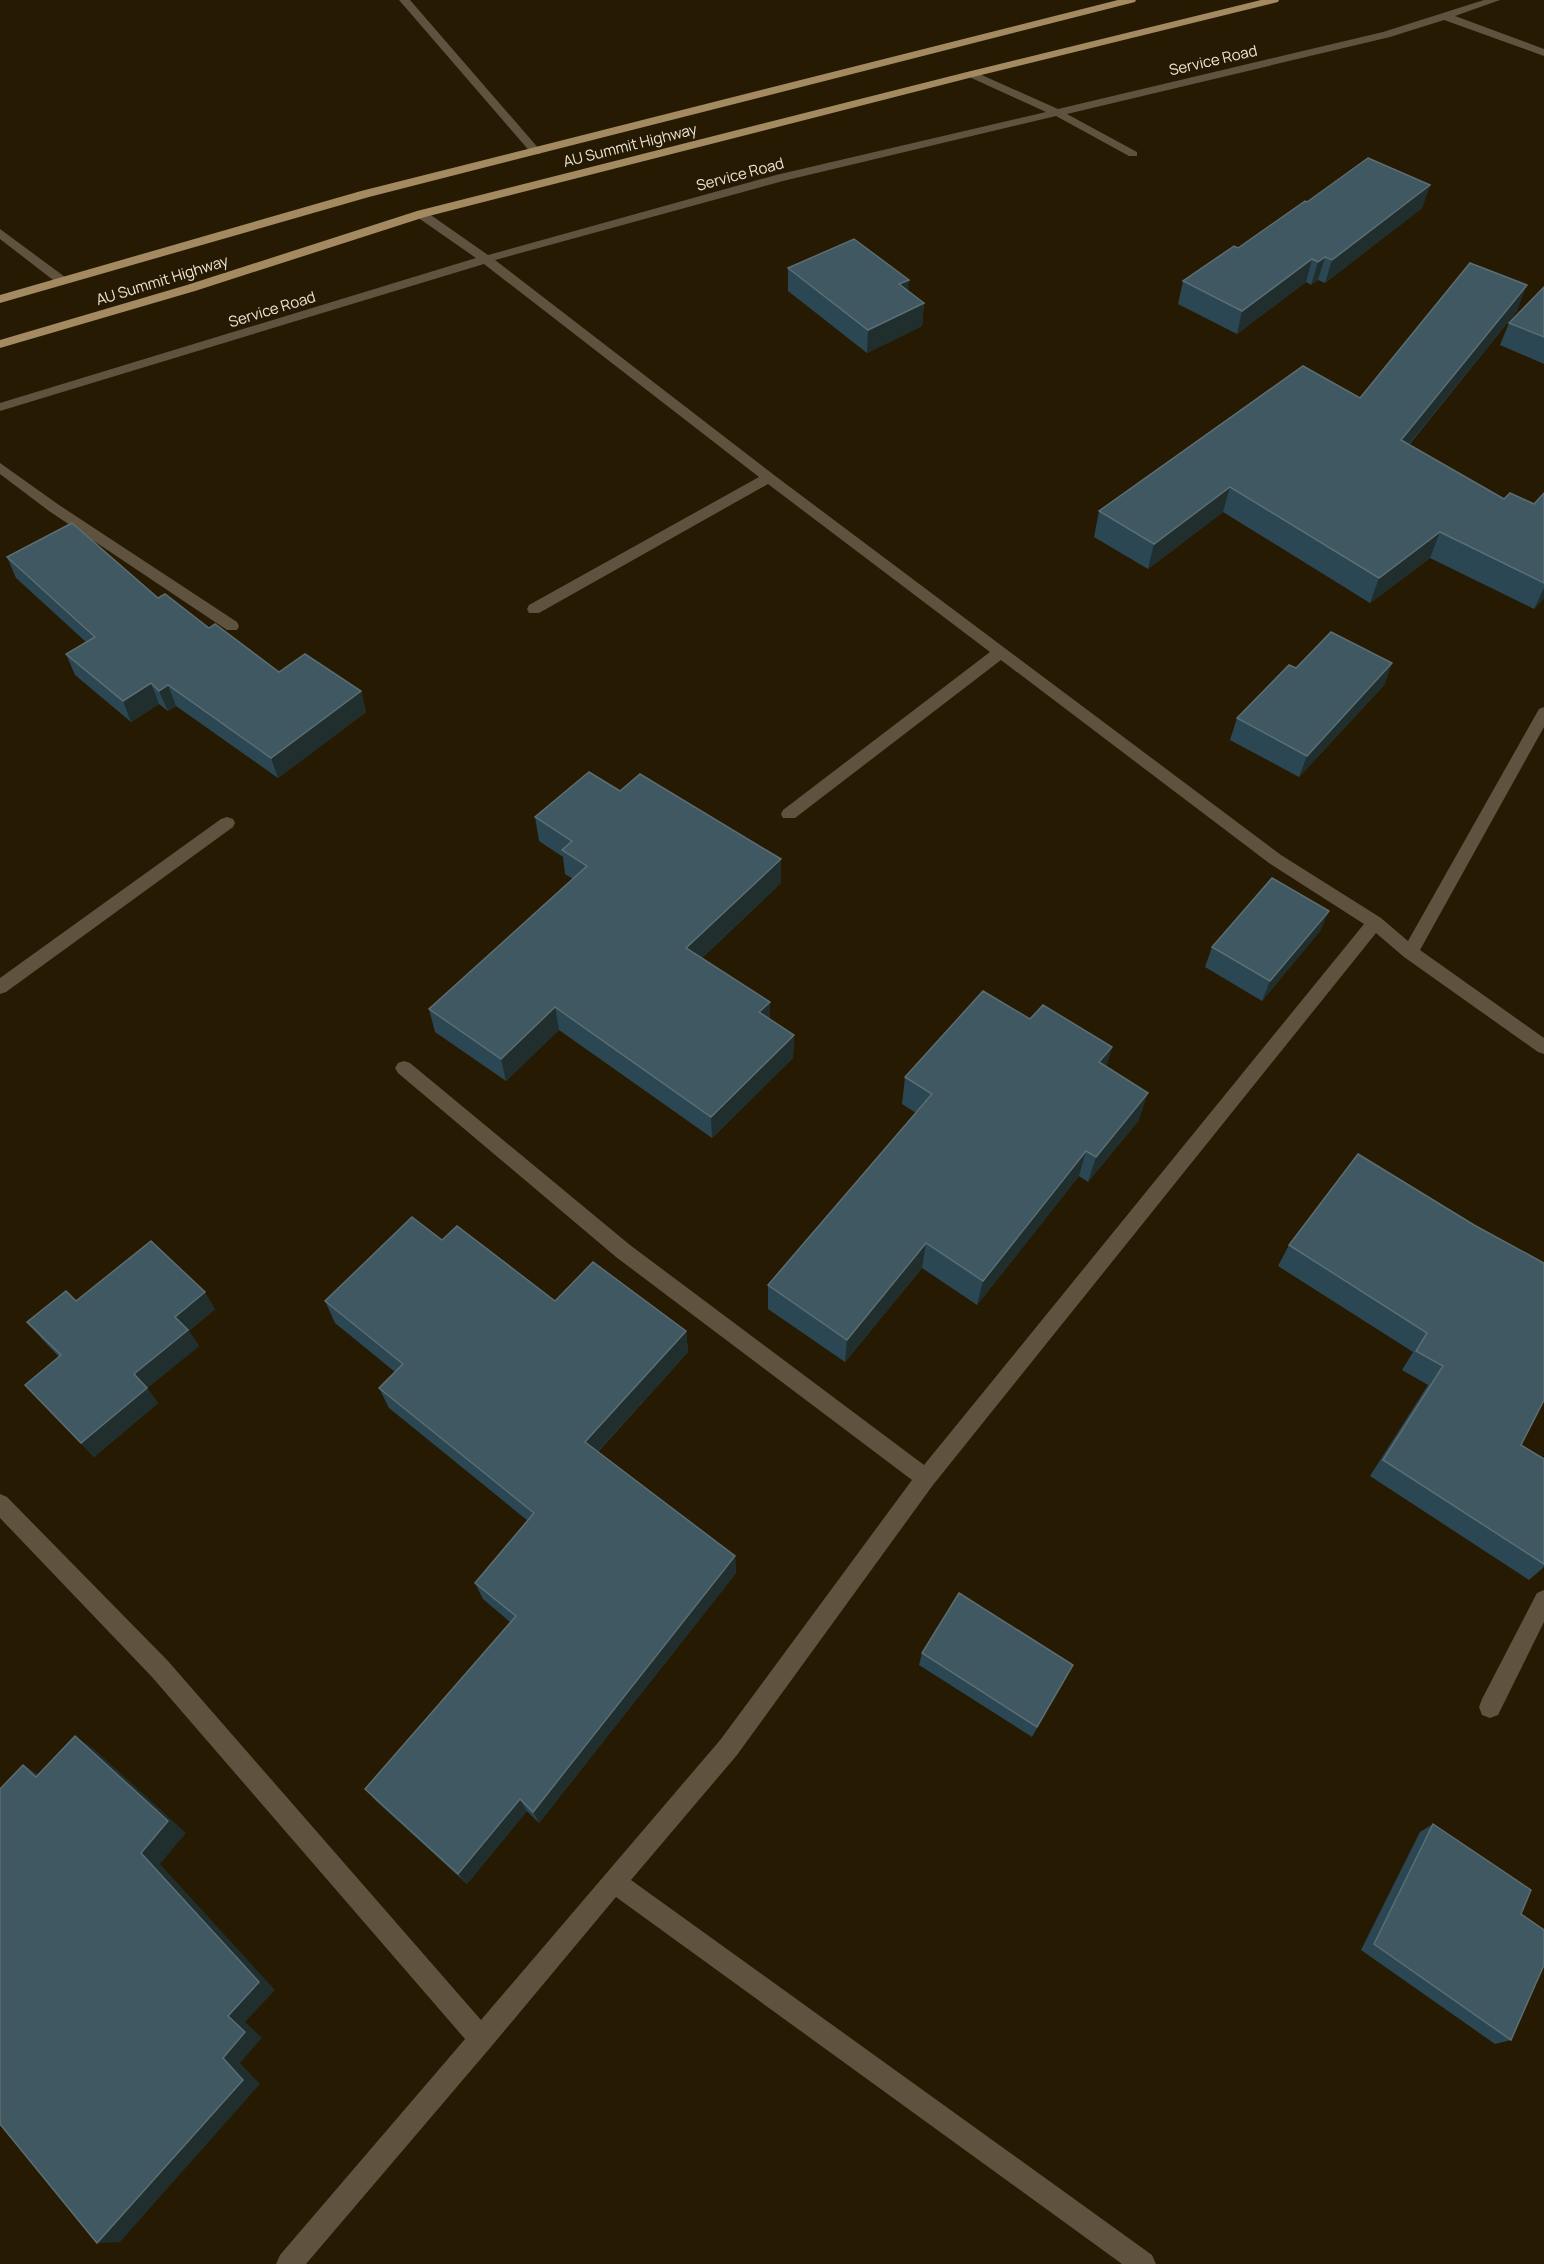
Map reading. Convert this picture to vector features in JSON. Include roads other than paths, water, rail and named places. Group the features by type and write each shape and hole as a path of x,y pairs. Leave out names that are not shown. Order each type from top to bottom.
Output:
{"main road":[{"name":"AU Summit Highway","path":"0,299 365,194 1131,0"},
{"name":"AU Summit Highway","path":"0,344 192,288 421,214 971,74 1274,0"}],"street":[{"path":"404,0 536,152"},
{"name":"Service Road","path":"0,407 486,259 780,178 1386,35 1495,0"},
{"path":"1444,16 1544,53"},
{"path":"971,74 1056,112 1134,154"},
{"path":"421,214 486,259 769,478 1275,859 1375,922 1410,952 1544,1047"},
{"path":"0,233 61,280"},
{"path":"0,467 54,508 232,626"},
{"path":"534,609 769,478"},
{"path":"789,814 1001,652"},
{"path":"1410,952 1544,713"},
{"path":"0,987 227,823"},
{"path":"289,2264 729,1747 926,1478 1375,922"},
{"path":"404,1068 623,1251 926,1478"},
{"path":"0,1504 160,1669 482,2040"},
{"path":"1490,1707 1544,1600"},
{"path":"614,1882 1143,2264"}]}
